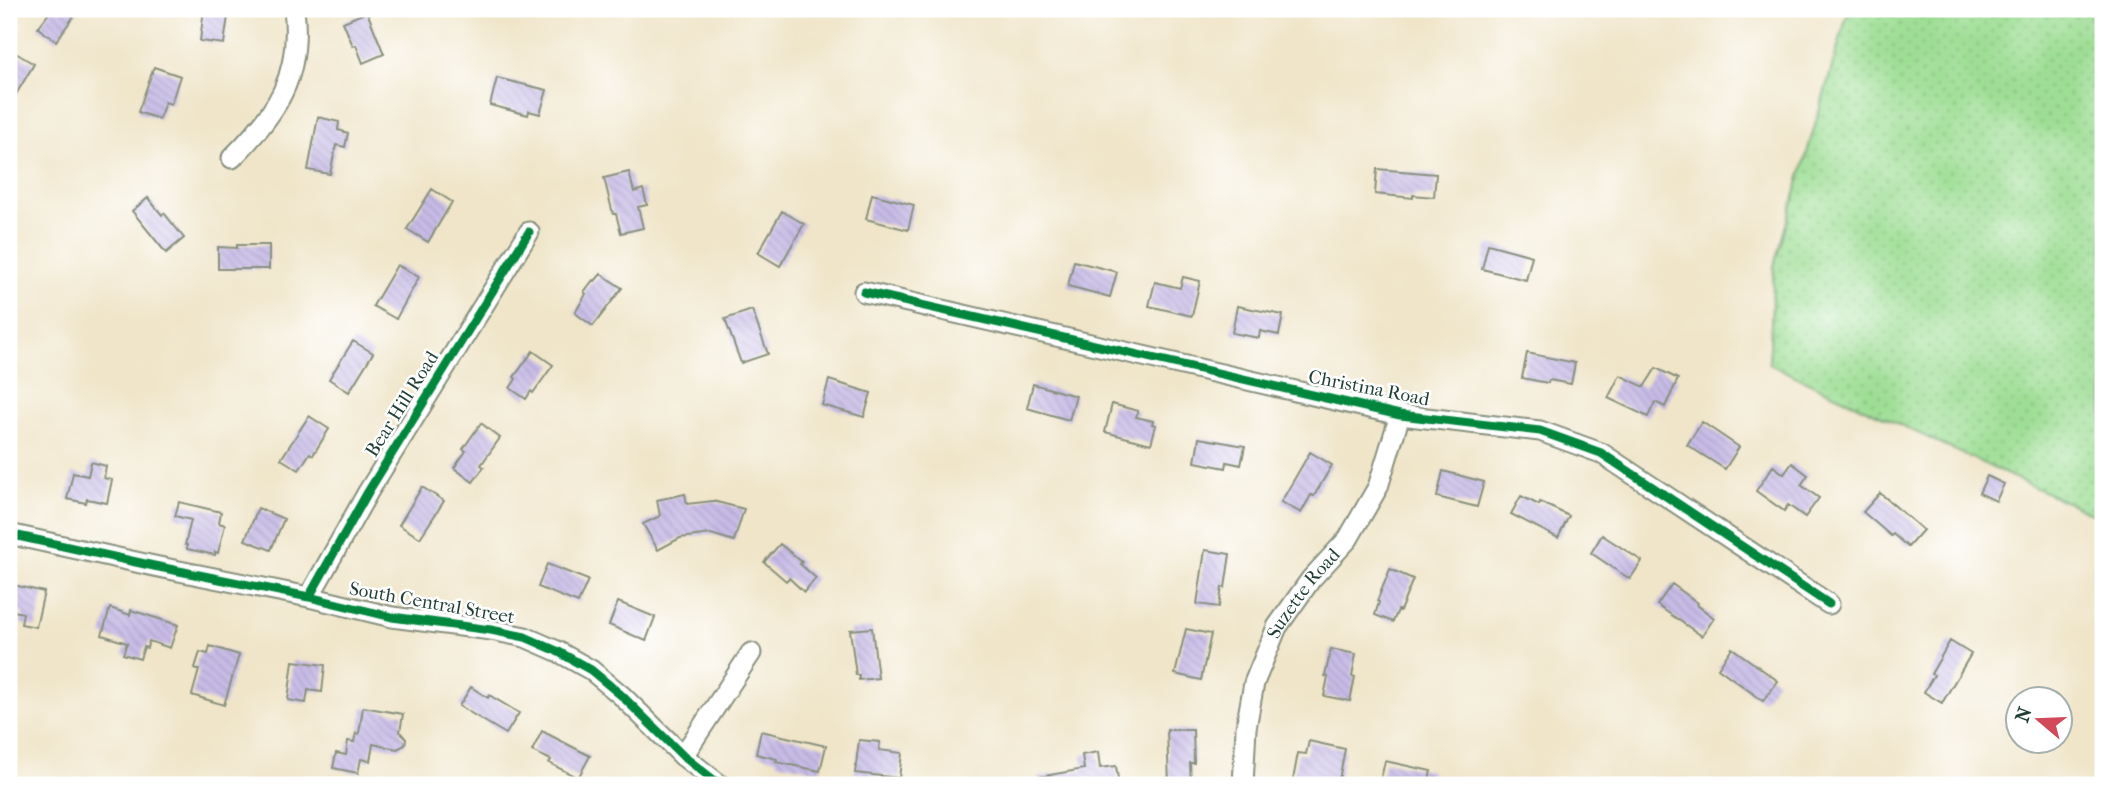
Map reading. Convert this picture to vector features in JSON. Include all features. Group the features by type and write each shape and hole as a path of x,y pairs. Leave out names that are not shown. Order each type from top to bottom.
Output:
{"street":[{"path":"232,158 260,130 281,96 294,65 294,9"},
{"name":"Bear Hill Road","path":"309,597 368,492 529,232"},
{"name":"Christina Road","path":"864,292 1400,415 1540,431 1601,453 1829,604"},
{"name":"Suzette Road","path":"1243,785 1245,728 1254,683 1277,627 1311,579 1348,539 1378,487 1400,415"},
{"name":"South Central Street","path":"9,534 392,617 525,637 591,670 621,695 683,756 720,785"},
{"path":"683,756 751,653"}],"green space":[{"path":"1849,9 2103,9 2103,519 1769,364 1774,266"}],"building":[{"path":"52,9 79,9 56,41 38,28"},
{"path":"204,9 229,9 224,44 200,41"},
{"path":"367,12 384,54 363,63 343,22"},
{"path":"9,49 34,64 9,106"},
{"path":"154,67 180,76 171,104 165,102 159,119 138,112"},
{"path":"497,78 547,90 540,114 529,111 528,115 490,105"},
{"path":"318,117 339,122 338,130 348,133 345,147 336,145 330,174 308,170"},
{"path":"1377,169 1436,174 1434,197 1375,194"},
{"path":"629,172 634,192 643,189 647,205 638,207 643,228 621,233 604,178"},
{"path":"432,189 452,202 428,242 407,229"},
{"path":"872,194 914,205 908,230 866,219"},
{"path":"148,198 184,238 166,253 132,211"},
{"path":"782,211 804,224 780,266 758,253"},
{"path":"1488,244 1532,256 1526,280 1482,269"},
{"path":"237,245 269,245 269,269 218,269 218,247 237,248"},
{"path":"1074,261 1117,272 1110,297 1068,286"},
{"path":"397,265 419,277 396,319 373,306"},
{"path":"601,274 622,288 593,326 575,313 586,294 584,292"},
{"path":"1183,277 1200,281 1192,316 1149,306 1155,282 1180,288"},
{"path":"1237,306 1283,315 1279,335 1260,331 1259,338 1232,333"},
{"path":"752,310 768,354 741,363 725,319"},
{"path":"353,341 373,353 349,392 329,379"},
{"path":"533,351 553,365 526,399 510,388 516,379 514,377"},
{"path":"1527,353 1575,363 1571,384 1522,378"},
{"path":"1656,368 1678,379 1665,407 1655,402 1648,417 1608,398 1620,375 1644,387"},
{"path":"829,380 871,393 864,417 822,405"},
{"path":"1033,384 1076,396 1069,420 1027,408"},
{"path":"1112,404 1138,411 1136,417 1153,421 1152,424 1156,425 1151,444 1105,432"},
{"path":"309,416 329,429 313,455 310,453 299,470 281,459"},
{"path":"1702,422 1739,447 1725,469 1687,445"},
{"path":"481,423 500,438 473,482 454,468"},
{"path":"1199,438 1245,446 1241,465 1227,462 1226,468 1195,462"},
{"path":"1310,452 1332,465 1301,513 1281,502"},
{"path":"91,462 106,466 104,478 112,480 107,503 67,499 73,473 88,476"},
{"path":"1792,463 1808,475 1801,485 1819,498 1805,517 1788,505 1784,511 1756,491 1773,466 1784,474"},
{"path":"1443,471 1484,482 1477,507 1437,497"},
{"path":"1987,476 2004,484 1996,501 1979,493"},
{"path":"422,487 444,501 420,538 399,525"},
{"path":"1880,493 1923,530 1908,547 1863,512"},
{"path":"685,494 687,504 713,501 744,509 734,541 711,534 680,538 658,550 643,524 660,516 657,500"},
{"path":"1521,496 1569,516 1558,538 1511,514"},
{"path":"179,502 221,512 219,523 225,525 218,553 215,552 215,555 187,549 185,545 191,520 175,516"},
{"path":"258,508 284,519 271,550 245,540"},
{"path":"1602,535 1642,561 1630,579 1591,553"},
{"path":"780,544 816,578 804,592 789,578 786,581 764,562"},
{"path":"1205,550 1230,554 1219,607 1197,604"},
{"path":"547,564 588,580 578,603 538,587"},
{"path":"1390,569 1413,579 1393,622 1375,615 1379,602 1377,601"},
{"path":"9,584 44,592 36,627 21,624 23,613 9,610"},
{"path":"1672,584 1714,618 1702,636 1657,605"},
{"path":"618,602 655,617 646,641 609,625"},
{"path":"110,608 130,615 131,610 178,625 170,648 149,641 140,659 123,654 127,643 102,635"},
{"path":"872,628 878,678 859,680 850,630"},
{"path":"1186,629 1211,634 1201,680 1175,674"},
{"path":"1950,641 1971,654 1942,703 1924,692"},
{"path":"210,646 239,655 224,705 192,695 199,670 195,668 200,652 208,654"},
{"path":"1732,648 1778,681 1763,701 1718,668"},
{"path":"1331,649 1356,654 1350,701 1324,696"},
{"path":"293,661 325,665 322,692 308,690 306,703 288,700"},
{"path":"471,687 519,713 506,734 459,706"},
{"path":"363,707 403,714 400,732 406,739 405,745 397,749 373,744 370,761 361,759 358,773 333,768 336,753 346,755 348,741 354,742 356,733 359,734"},
{"path":"1167,730 1193,730 1194,763 1190,763 1191,784 1169,784"},
{"path":"542,731 590,756 578,778 532,751"},
{"path":"761,731 826,746 820,771 776,762 777,759 756,754"},
{"path":"859,740 880,742 879,750 902,753 899,778 855,773"},
{"path":"1309,741 1345,749 1338,785 1293,780 1298,753 1306,754"},
{"path":"1098,752 1100,768 1116,766 1119,785 1039,785 1038,777 1084,769 1082,755"},
{"path":"1385,761 1431,771 1428,785 1380,783"}],"cycle path":[{"path":"309,597 368,492 529,232"},
{"path":"864,292 1400,415 1540,431 1601,453 1829,604"},
{"path":"9,534 392,617 525,637 591,670 621,695 683,756 720,785"}]}
